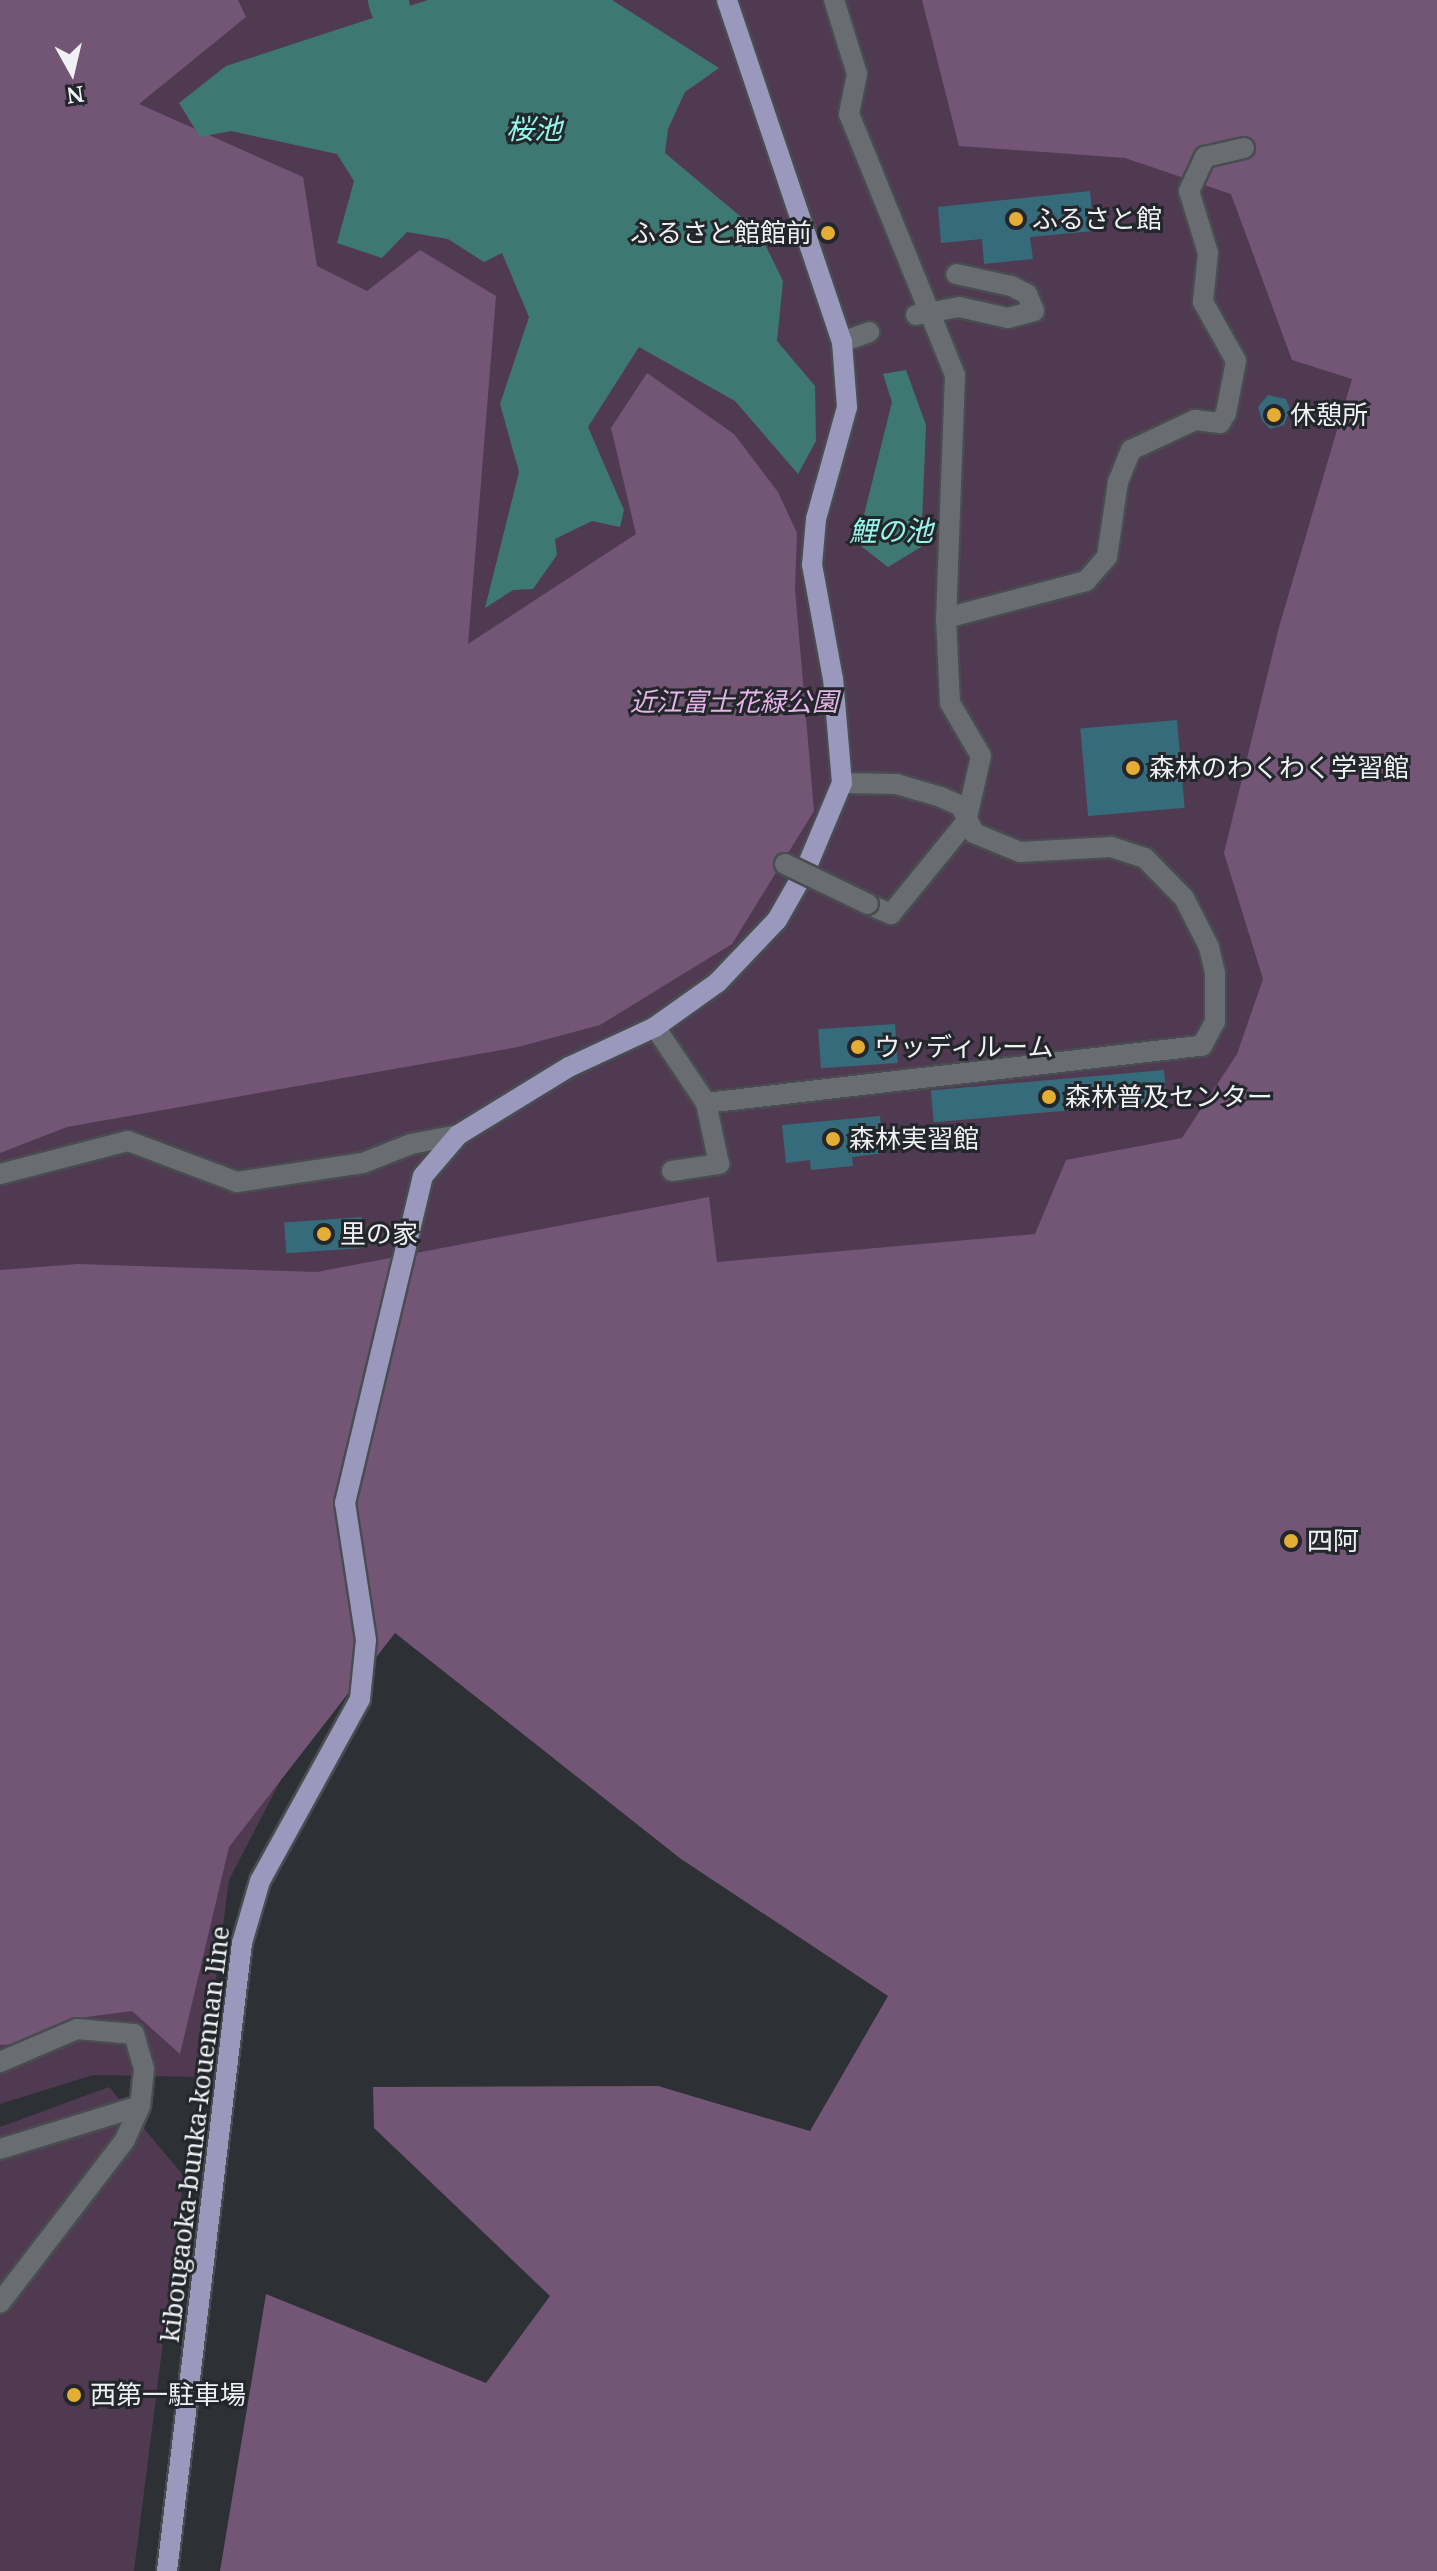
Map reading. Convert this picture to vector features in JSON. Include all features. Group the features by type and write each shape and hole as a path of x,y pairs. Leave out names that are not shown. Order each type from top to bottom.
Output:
{"main road":[{"name":"kibougaoka-bunka-kouennan line","path":"167,2571 242,1943 260,1881 360,1699 366,1640 345,1503 423,1176 458,1135 569,1067 655,1027 718,982 777,920 805,871 842,783 833,679 812,565 816,519 847,407 842,342 727,0"}],"lane":[{"path":"785,864 891,914 966,822 981,756 950,703 946,618 955,375 923,314 849,114 857,74 834,0"},
{"path":"946,618 1086,581 1107,557 1118,482 1131,450 1195,420 1220,423 1226,413 1236,361 1203,302 1208,253 1189,191 1205,157 1244,148"},
{"path":"923,314 959,307 1008,318 1034,311 1027,294 1011,286 956,274"},
{"path":"842,342 869,332"},
{"path":"706,1103 1202,1046 1215,1022 1215,973 1209,947 1184,898 1145,858 1111,847 1020,852 974,833 966,822 961,806 912,787 842,783"},
{"path":"655,1027 706,1103 719,1164 672,1171"},
{"path":"0,1174 128,1141 237,1182 363,1163 411,1144 458,1135"},
{"path":"0,2062 77,2029 134,2034 144,2069 140,2106 125,2140 0,2303"},
{"path":"0,2149 140,2106"}],"green space":[{"name":"近江富士花緑公園","path":"0,0 1437,0 1437,1642 619,1396 343,1660 229,1880 203,2077 93,2075 0,2104"},
{"path":"0,0 238,0 246,17 139,104 303,177 317,266 367,291 420,250 496,296 468,644 636,534 611,428 647,373 734,434 778,492 797,533 795,589 814,811 732,944 600,1025 518,1047 67,1127 0,1153"},
{"path":"922,0 1437,0 1437,2571 220,2571 266,2294 486,2383 550,2296 374,2128 373,2087 658,2086 810,2131 888,1996 681,1859 395,1633 229,1847 180,2054 132,2011 79,2018 21,2044 0,2045 0,1270 78,1264 317,1272 709,1197 717,1262 1035,1234 1066,1160 1182,1138 1237,1054 1263,979 1224,853 1279,627 1352,379 1292,360 1231,194 1125,158 959,146"},
{"name":"西第一駐車場","path":"109,2087 184,2176 134,2571 0,2571 0,2127"}],"water":[{"name":"桜池","path":"428,0 612,0 719,68 685,92 668,129 665,153 759,232 783,281 777,341 815,386 816,441 798,474 735,401 639,347 588,427 624,510 620,527 592,521 555,539 557,555 533,589 513,590 485,608 519,472 500,404 529,317 502,253 484,262 448,239 407,232 382,258 337,243 354,181 337,154 231,131 200,137 179,103 226,66"},
{"name":"鯉の池","path":"906,370 926,425 921,547 888,567 857,543 892,402 883,374"}],"building":[{"name":"ふるさと館","path":"1090,191 1094,231 1030,237 1033,259 984,264 982,239 941,243 938,207"},
{"name":"休憩所","path":"1268,395 1286,399 1290,410 1284,425 1270,429 1262,420 1258,407"},
{"name":"森林のわくわく学習館","path":"1177,720 1185,808 1088,816 1080,728"},
{"name":"ウッディルーム","path":"895,1024 898,1063 821,1068 818,1029"},
{"name":"森林普及センター","path":"1164,1070 1167,1102 934,1122 931,1090"},
{"name":"森林実習館","path":"880,1116 884,1153 852,1157 853,1166 811,1170 810,1160 786,1163 782,1125"},
{"name":"里の家","path":"362,1217 364,1248 286,1253 284,1222"}],"waterway":[{"path":"388,0 390,7"}],"place":[{"name":"ふるさと館","path":"1016,219"},
{"name":"ふるさと館館前","path":"828,233"},
{"name":"休憩所","path":"1274,415"},
{"name":"森林のわくわく学習館","path":"1133,768"},
{"name":"ウッディルーム","path":"858,1047"},
{"name":"森林普及センター","path":"1049,1097"},
{"name":"森林実習館","path":"833,1139"},
{"name":"里の家","path":"324,1234"},
{"name":"四阿","path":"1291,1541"},
{"name":"西第一駐車場","path":"74,2395"}]}
